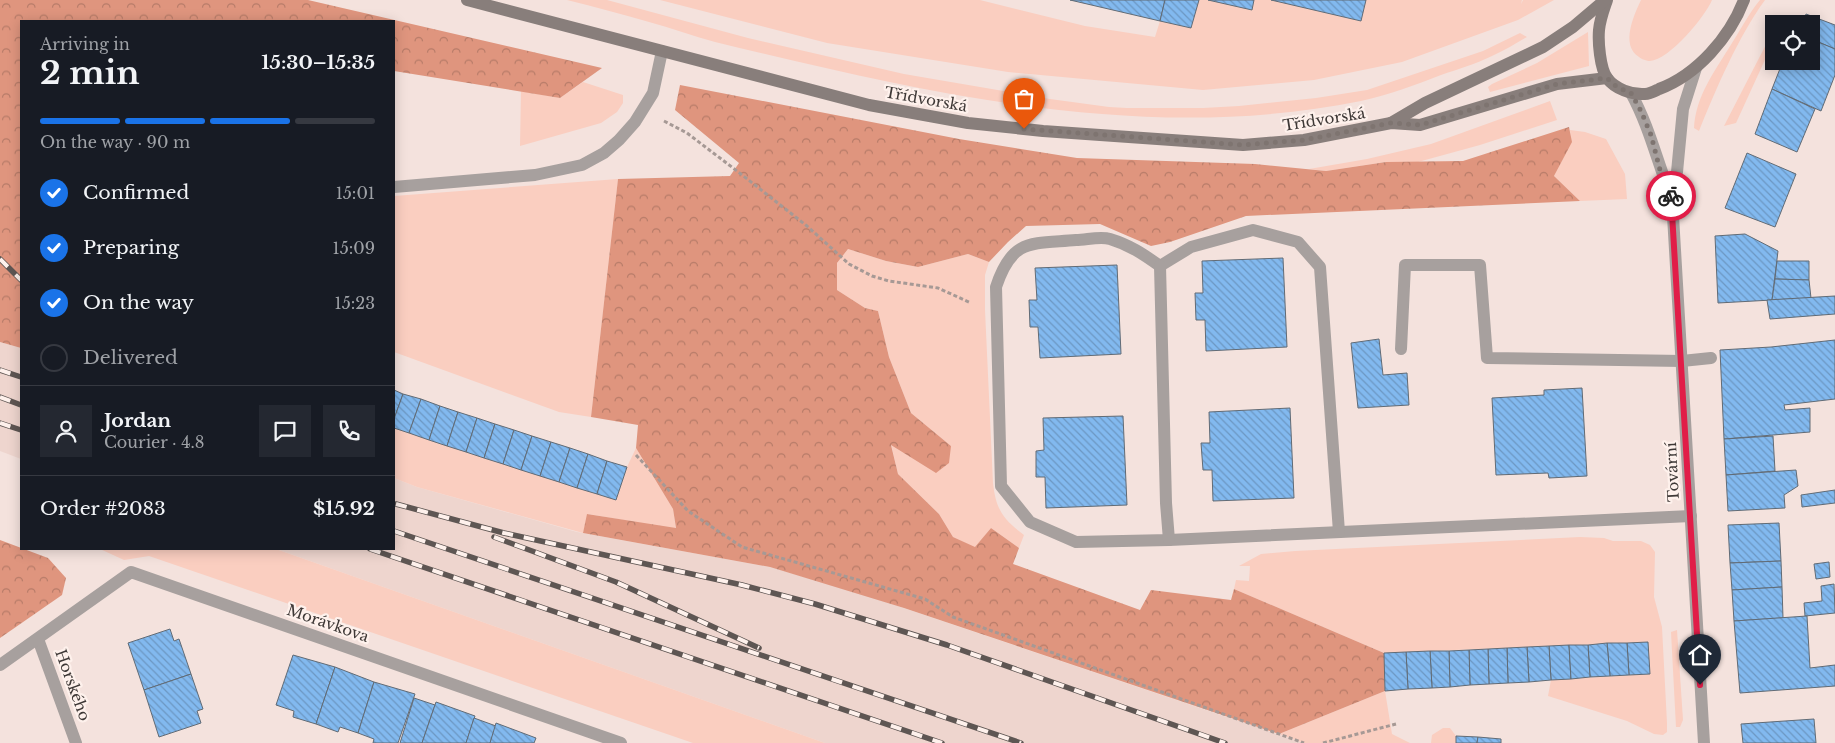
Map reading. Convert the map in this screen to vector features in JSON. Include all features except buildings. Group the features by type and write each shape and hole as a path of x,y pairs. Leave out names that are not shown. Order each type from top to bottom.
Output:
{"main road":[{"name":"Třídvorská","path":"467,0 869,106 968,123 1043,131 1243,145 1304,140 1391,123 1420,125 1557,84 1607,78"},
{"name":"Třídvorská","path":"1391,123 1425,103 1543,47 1573,27 1606,0"},
{"path":"1606,0 1599,28 1601,58 1607,78 1617,87 1631,93 1646,94 1666,86 1696,68 1717,45 1734,22 1744,0"}],"street":[{"path":"395,186 535,175 582,165 604,153 635,122 653,93 662,51"},
{"name":"Tovární","path":"1696,68 1683,109 1677,172 1672,199 1704,743"},
{"name":"Tovární","path":"1631,93 1651,135 1660,170 1672,199"},
{"path":"1160,266 1191,247 1253,230 1298,242 1320,267 1339,532"},
{"path":"1160,266 1135,248 1107,238 1028,244 1012,255 1001,272 996,287 1001,486 1030,522 1076,542 1169,540 1691,516"},
{"path":"1401,349 1405,265 1480,265 1487,358 1682,360 1711,358"},
{"path":"1160,266 1166,503 1169,540"},
{"name":"Morávkova","path":"38,639 131,572 621,743"},
{"path":"0,665 38,639"},
{"name":"Horského","path":"38,639 76,743"}],"path":[{"path":"644,109 687,134 737,170 807,226 850,264 872,276 889,281 938,288 996,316"},
{"path":"636,455 688,510 742,547 925,599 953,617 1304,743"},
{"path":"1323,743 1396,724"}],"shaded area":[{"path":"567,0 607,0 748,38 904,74 1050,99 1127,108 1239,106 1316,98 1367,90 1483,51 1520,33 1527,37 1480,62 1402,90 1361,101 1279,113 1198,118 1117,115 1036,107 955,95 875,79 715,42"},
{"path":"660,0 980,0 1085,26 1155,37 1160,21 1191,28 1199,0 1208,0 1252,10 1254,0 1271,0 1360,21 1366,0 1522,0 1521,4 1523,0 1554,0 1518,20 1402,62 1314,80 1203,90 1008,72 827,43"},
{"path":"1641,0 1712,0 1702,17 1676,46 1658,59 1650,61 1640,58 1633,52 1630,45 1629,38 1632,21"},
{"path":"1760,0 1765,0 1737,47 1699,131 1694,128 1702,94 1719,63"},
{"path":"1588,32 1589,66 1490,92 1488,87 1492,84 1537,63"},
{"path":"1765,46 1765,60 1736,123 1724,126"},
{"path":"583,82 623,95 623,103 617,112 601,123 520,146 521,91 560,98"},
{"path":"1550,101 1557,120 1480,145 1418,162 1386,162 1326,171 1309,169 1367,159 1431,144"},
{"path":"1570,130 1585,132 1606,139 1625,174 1627,199 1580,201 1554,176 1571,142"},
{"path":"618,179 591,417 559,412 395,352 395,196"},
{"path":"848,249 886,261 918,267 968,254 989,262 985,275 985,310 993,483 996,500 1002,513 1024,535 1019,548 991,528 975,548 953,537 939,514 898,474 891,444 951,446 911,413 889,357 878,311 865,308 837,290 837,263"},
{"path":"0,342 20,348 20,459 0,451"},
{"path":"395,428 616,500 627,467 636,448 673,509 676,529 588,514 583,533 417,487 395,478"},
{"path":"395,478 417,487 577,532 770,567 865,595 1304,743 825,743 279,550 395,550"},
{"path":"1580,537 1604,538 1613,541 1641,541 1650,545 1655,552 1654,597 1662,627 1667,723 1667,732 1663,735 1654,734 1627,721 1548,696 1551,680 1650,674 1648,642 1384,653 1234,589 1236,580 1249,581 1250,566 1239,566 1261,554"},
{"path":"102,550 279,550 825,743 693,743 149,556 124,560"},
{"path":"1677,630 1683,720 1680,727 1676,727 1671,632"},
{"path":"1385,691 1392,734 1410,743 1304,743 1279,734"},
{"path":"1443,728 1450,728 1456,736 1456,743 1431,743 1432,735"}],"green space":[{"path":"0,0 308,0 394,20 20,20 20,348 0,342"},
{"path":"395,20 602,68 560,98 395,71"},
{"path":"680,85 959,139 1077,158 1255,164 1326,171 1386,162 1463,161 1569,127 1572,142 1554,176 1580,201 1246,216 1170,242 1151,246 1100,224 1026,226 989,262 968,254 918,267 886,261 848,249 837,263 837,290 865,308 878,311 889,357 911,413 951,446 949,463 936,473 891,445 898,474 939,514 953,537 975,547 991,528 1019,548 1013,564 1140,610 1151,590 1231,600 1234,589 1384,653 1385,691 1279,734 904,608 770,567 583,533 587,514 676,528 673,509 636,448 638,425 591,417 618,179 730,176 739,163 675,110"},
{"path":"0,540 20,548 20,550 27,550 48,558 66,578 62,595 0,638"}],"railway":[{"path":"0,259 20,279"},
{"path":"0,370 20,377"},
{"path":"0,397 20,405"},
{"path":"0,423 20,430"},
{"path":"396,504 504,533 742,585 815,604 947,645 1225,743"},
{"path":"395,531 1021,743"},
{"path":"494,537 616,582 759,648"},
{"path":"373,550 942,743"}],"way so far":[{"path":"1024,129 1243,145 1304,140 1391,123 1420,125 1557,84 1607,78 1617,87 1631,93 1641,111 1651,135 1660,170 1671,196"}],"route":[{"path":"1671,196 1700,685"}]}
